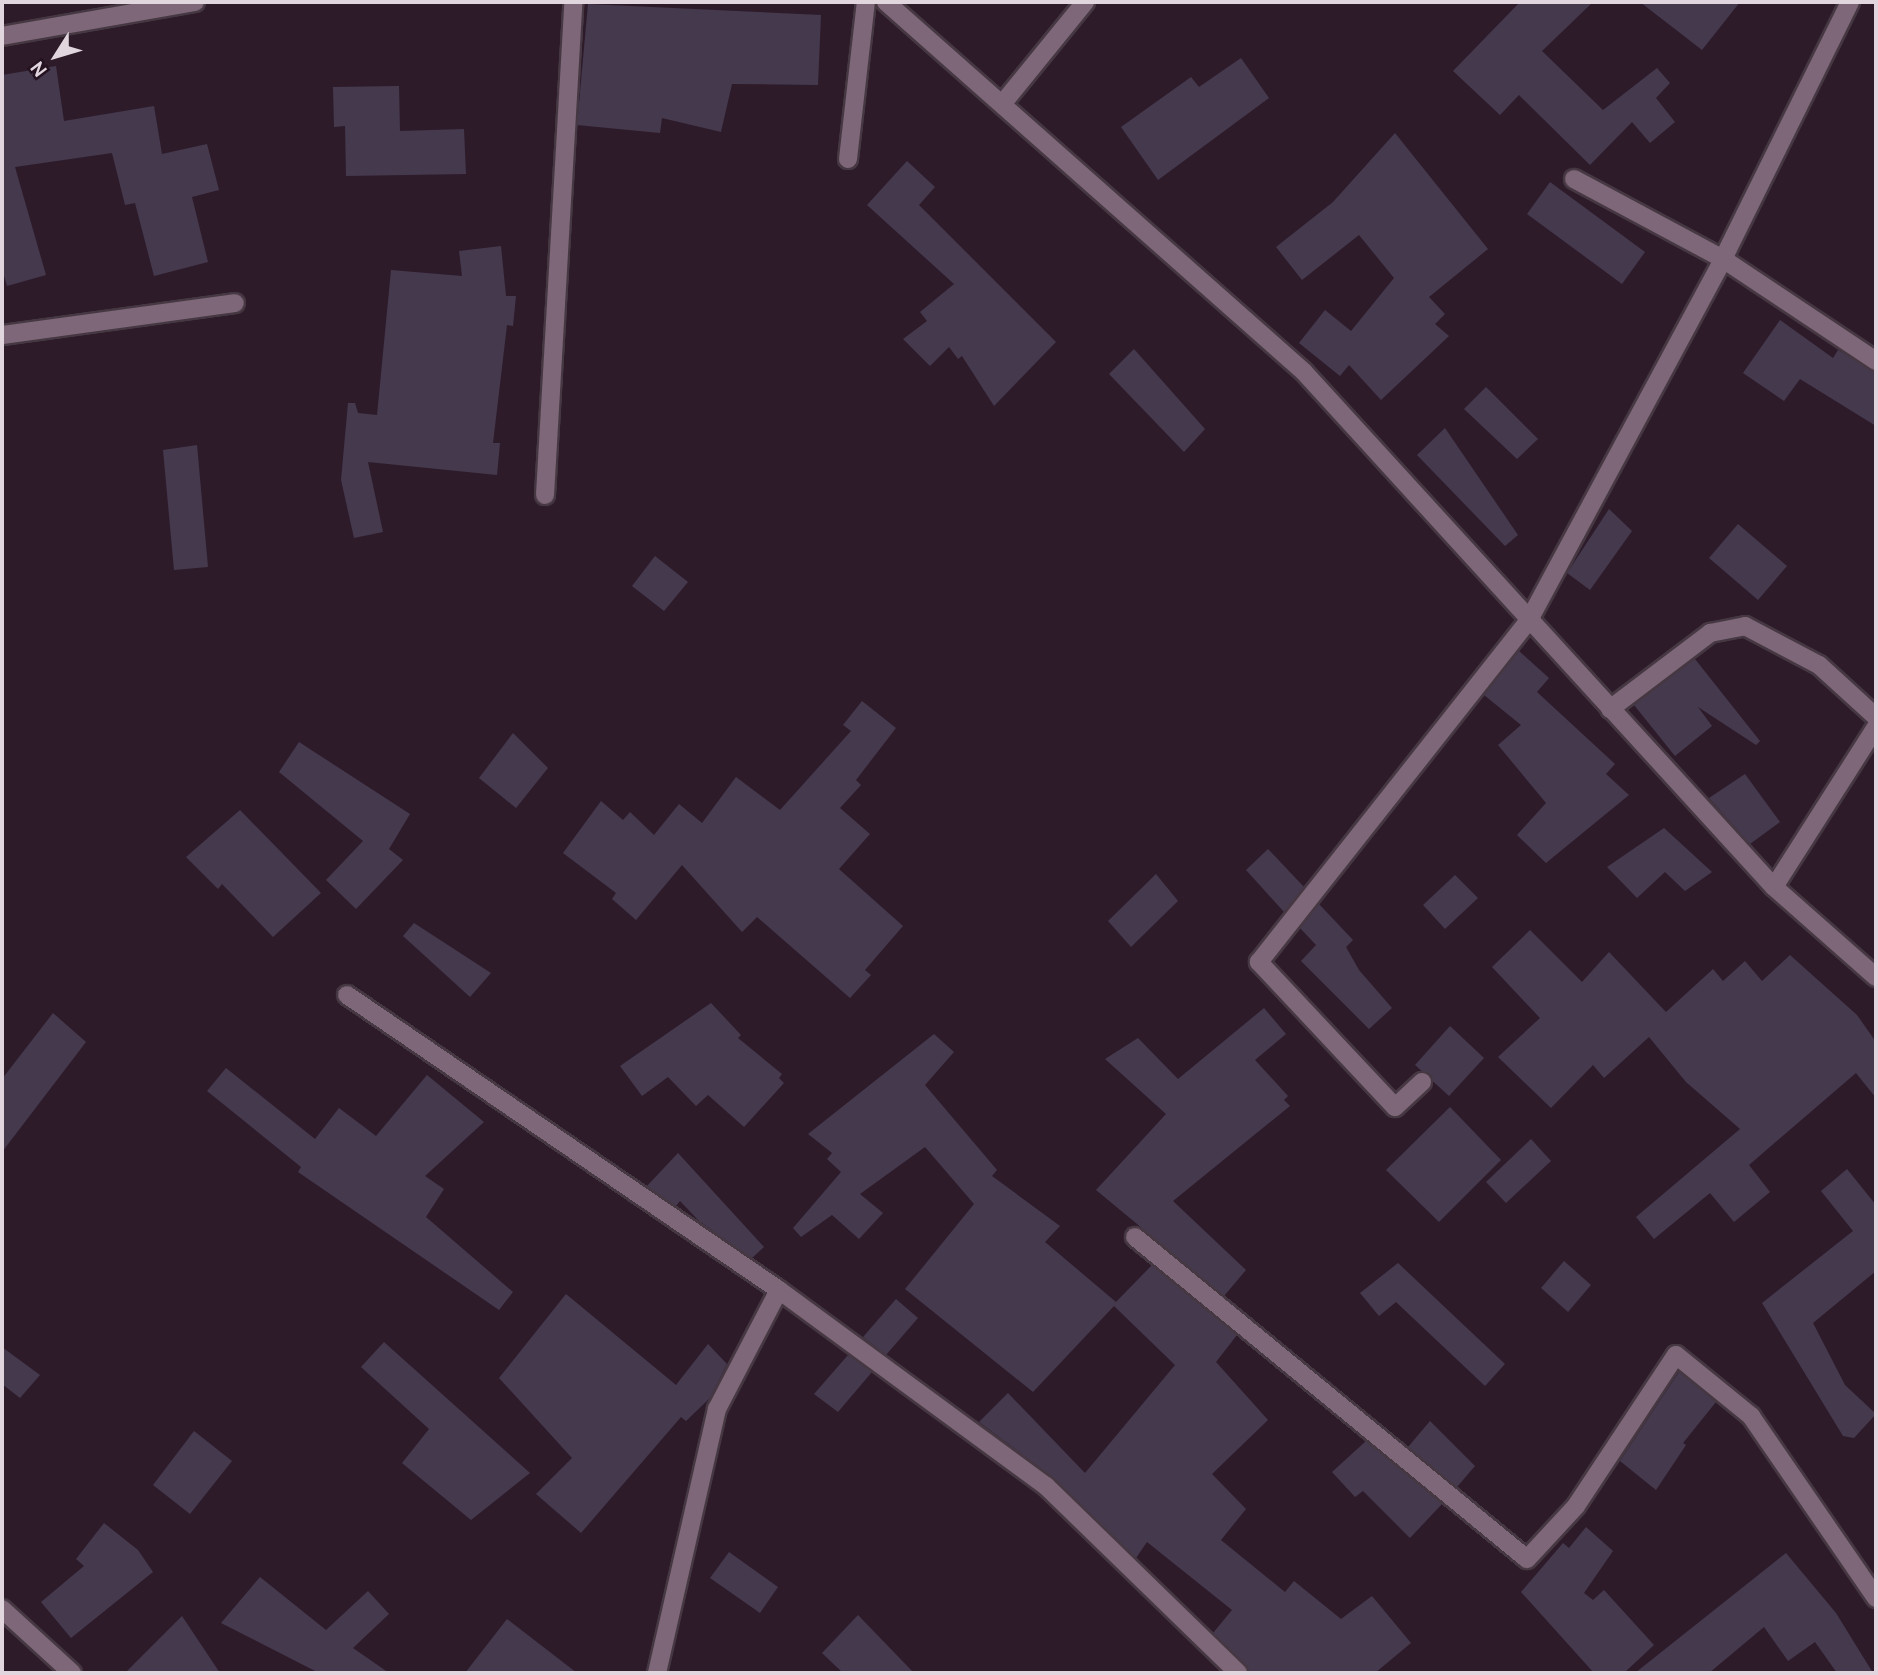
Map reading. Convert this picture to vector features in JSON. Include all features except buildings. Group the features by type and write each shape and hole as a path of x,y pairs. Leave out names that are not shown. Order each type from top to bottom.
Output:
{"street":[{"path":"2,36 195,2"},
{"path":"545,495 573,2"},
{"path":"848,159 866,2"},
{"path":"886,2 1304,372 1774,887 1876,978"},
{"path":"1003,103 1085,2"},
{"path":"1422,1082 1395,1107 1259,962 1529,620 1723,259 1850,2"},
{"path":"1574,179 1723,259 1876,360"},
{"path":"2,335 235,303"},
{"path":"1610,709 1710,633 1745,626 1819,665 1876,717"},
{"path":"1774,887 1871,750 1876,727"},
{"path":"347,995 779,1290 1046,1486 1238,1673"},
{"path":"1135,1237 1527,1559 1576,1506 1676,1355 1751,1416 1876,1598"},
{"path":"657,1673 717,1409 779,1290"},
{"path":"2,1609 72,1673"}]}
